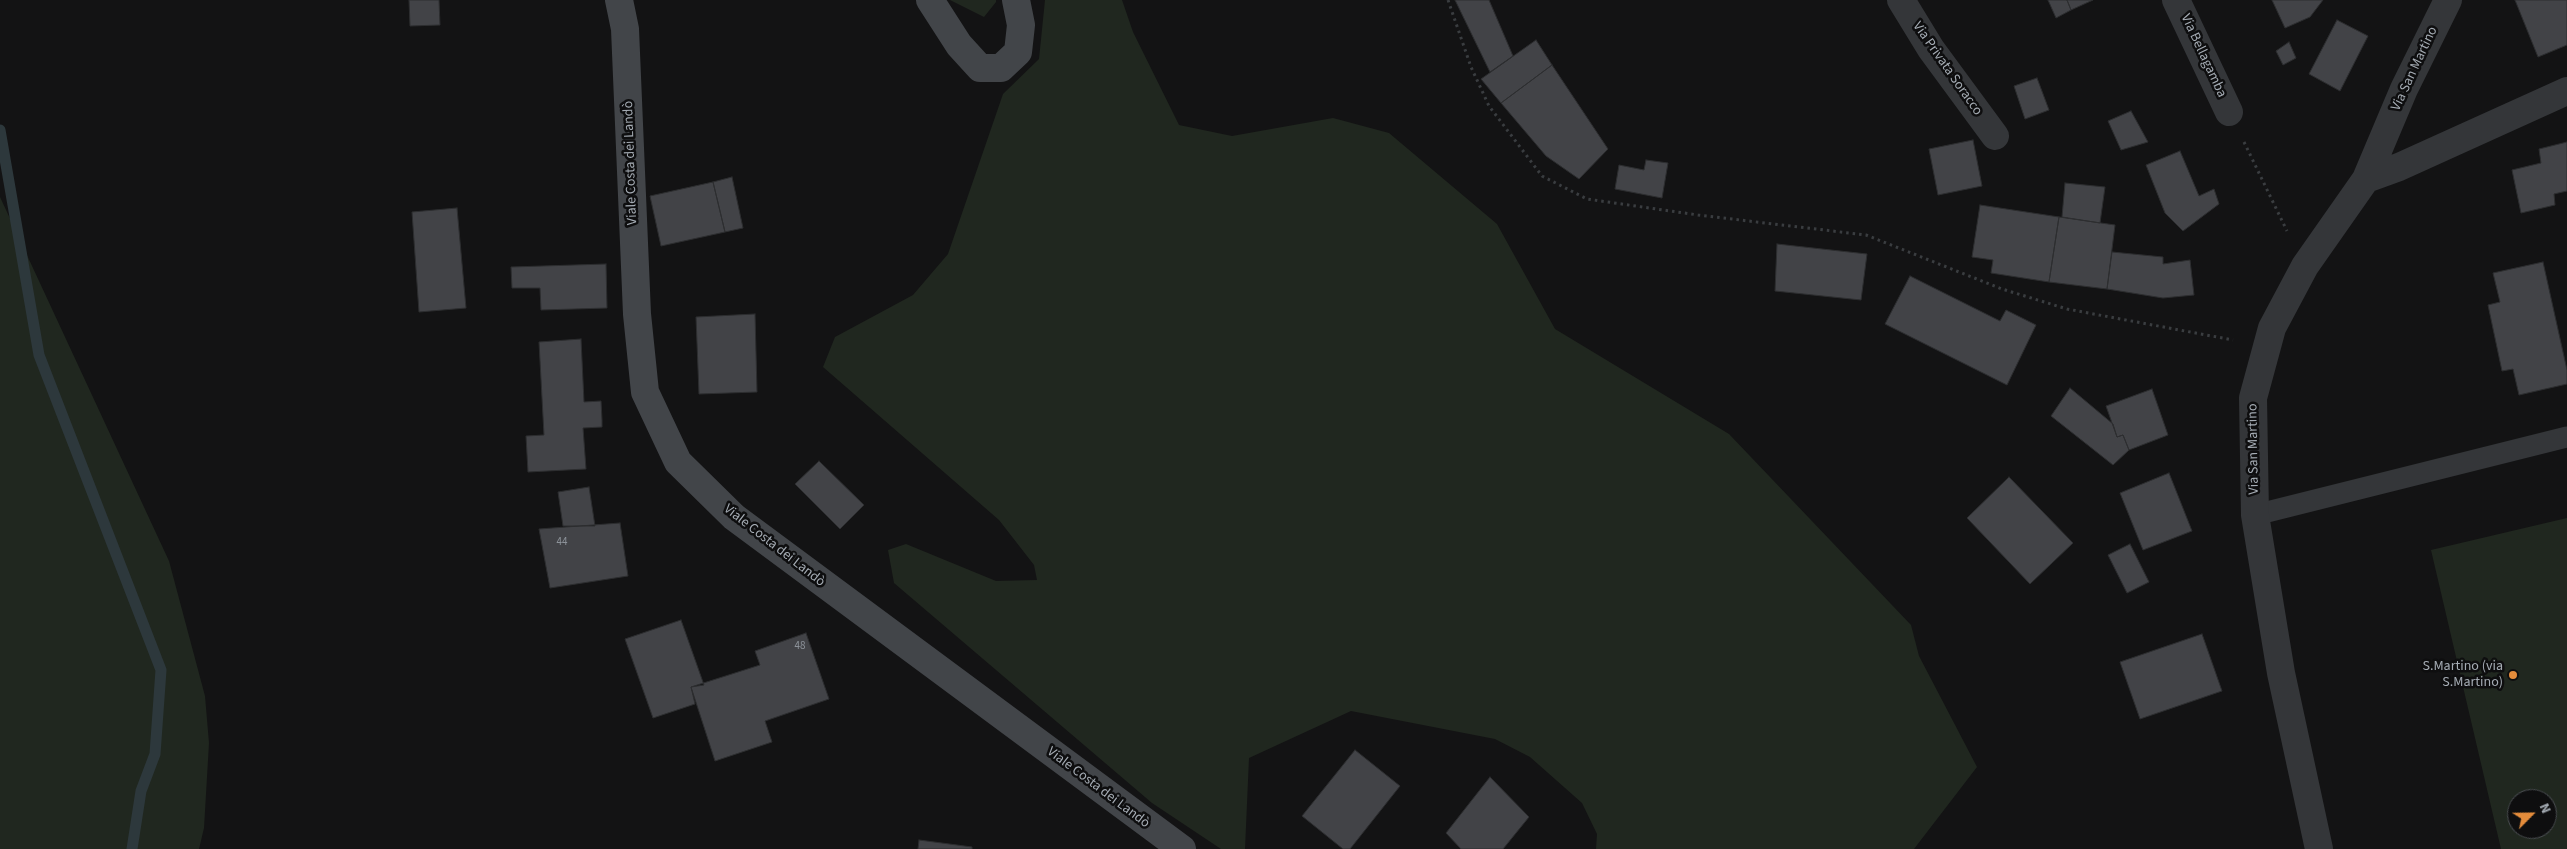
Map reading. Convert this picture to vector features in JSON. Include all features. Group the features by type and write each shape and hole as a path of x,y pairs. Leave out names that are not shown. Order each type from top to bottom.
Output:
{"street":[{"name":"Viale Costa dei Landò","path":"619,0 625,29 637,314 645,392 678,462 734,517 1182,849"},
{"path":"930,0 959,45 980,68 1001,68 1018,52 1021,25 1016,0"},
{"name":"Via Privata Soracco","path":"1900,0 1931,48 1995,136"},
{"name":"Via Bellagamba","path":"2176,0 2229,112"},
{"name":"Via San Martino","path":"2319,849 2281,673 2255,515 2253,398 2272,328 2304,266 2366,178 2404,89 2448,0"},
{"path":"2366,178 2399,167 2567,91"}],"lane":[{"path":"2255,515 2567,437"}],"path":[{"path":"1448,0 1471,67 1489,106 1542,176 1587,199 1698,215 1866,235 2002,288 2067,309 2267,347"},
{"path":"2229,112 2304,266"}],"shaded area":[{"path":"950,0 996,0 996,2 984,17"},
{"path":"1045,0 1122,0 1133,32 1179,125 1232,136 1333,118 1389,133 1497,224 1555,329 1729,434 1911,625 1919,656 1977,767 1914,849 1596,849 1597,834 1582,803 1530,757 1495,739 1351,711 1249,758 1245,849 1221,849 1152,803 894,583 888,550 906,544 996,581 1037,580 1034,565 999,520 823,367 835,337 913,295 948,254 1003,94 1039,59"},
{"path":"0,197 169,561 205,696 209,743 204,828 199,849 0,849"},
{"name":"S.Martino (via S.Martino)","path":"2567,518 2567,849 2501,849 2431,550"}],"building":[{"path":"409,0 439,0 440,25 410,26"},
{"path":"1455,0 1489,0 1513,56 1490,72"},
{"path":"2048,0 2067,0 2071,10 2056,18"},
{"path":"2067,0 2093,0 2071,10"},
{"path":"2272,0 2323,0 2310,17 2285,28"},
{"path":"2515,0 2567,0 2567,45 2538,57"},
{"path":"2337,20 2368,36 2340,91 2309,74"},
{"path":"1536,40 1552,65 1501,103 1481,79"},
{"path":"2289,42 2296,58 2283,65 2276,51"},
{"path":"1552,65 1608,149 1579,179 1546,156 1501,103"},
{"path":"2037,78 2049,110 2025,119 2014,86"},
{"path":"2131,111 2148,142 2121,150 2108,121"},
{"path":"1973,140 1982,186 1938,195 1929,149"},
{"path":"2567,142 2567,191 2554,194 2555,205 2521,213 2512,170 2541,163 2539,149"},
{"path":"2180,151 2199,196 2214,189 2219,204 2183,231 2165,213 2146,165"},
{"path":"1646,160 1668,163 1662,198 1615,189 1619,165 1644,170"},
{"path":"732,177 743,228 725,232 713,182"},
{"path":"713,182 725,232 661,246 650,196"},
{"path":"2065,183 2105,187 2100,223 2062,217"},
{"path":"1980,205 2059,217 2049,282 1991,273 1993,260 1972,257"},
{"path":"457,208 466,308 419,312 412,212"},
{"path":"2059,217 2115,225 2107,289 2049,282"},
{"path":"1777,244 1867,254 1861,300 1775,291"},
{"path":"2112,252 2163,257 2163,264 2190,260 2194,295 2163,298 2107,289"},
{"path":"2543,262 2567,370 2567,384 2519,395 2513,369 2502,371 2488,305 2500,302 2493,273"},
{"path":"606,264 607,308 541,310 540,288 512,288 511,267"},
{"path":"1910,276 2000,321 2006,310 2036,325 2007,385 1885,324"},
{"path":"755,314 757,392 699,394 696,317"},
{"path":"581,339 584,402 601,401 602,420 602,427 583,428 586,469 528,472 526,436 544,435 539,342"},
{"path":"2070,388 2113,424 2117,437 2123,435 2129,450 2113,465 2051,416"},
{"path":"2152,389 2168,435 2129,450 2123,435 2117,437 2106,406"},
{"path":"819,461 864,505 840,529 795,484"},
{"path":"2169,473 2192,531 2143,550 2120,493"},
{"path":"2009,477 2073,543 2030,584 1967,518"},
{"path":"589,487 595,526 563,526 558,492"},
{"path":"620,523 628,576 550,588 539,529"},
{"path":"2130,544 2149,582 2127,593 2108,555"},
{"path":"681,620 704,685 691,687 695,704 653,718 625,639"},
{"path":"806,633 829,699 765,721 772,742 715,761 691,687 760,665 755,651"},
{"path":"2202,634 2222,691 2140,719 2120,662"},
{"path":"1355,750 1400,786 1350,849 1343,849 1302,816"},
{"path":"1490,777 1529,817 1503,849 1461,849 1446,833"},
{"path":"919,840 972,847 972,849 918,849"}],"waterway":[{"path":"0,130 39,355 161,670 155,754 141,791 132,849"}],"place":[{"name":"S.Martino (via S.Martino)","path":"2513,675"}]}
